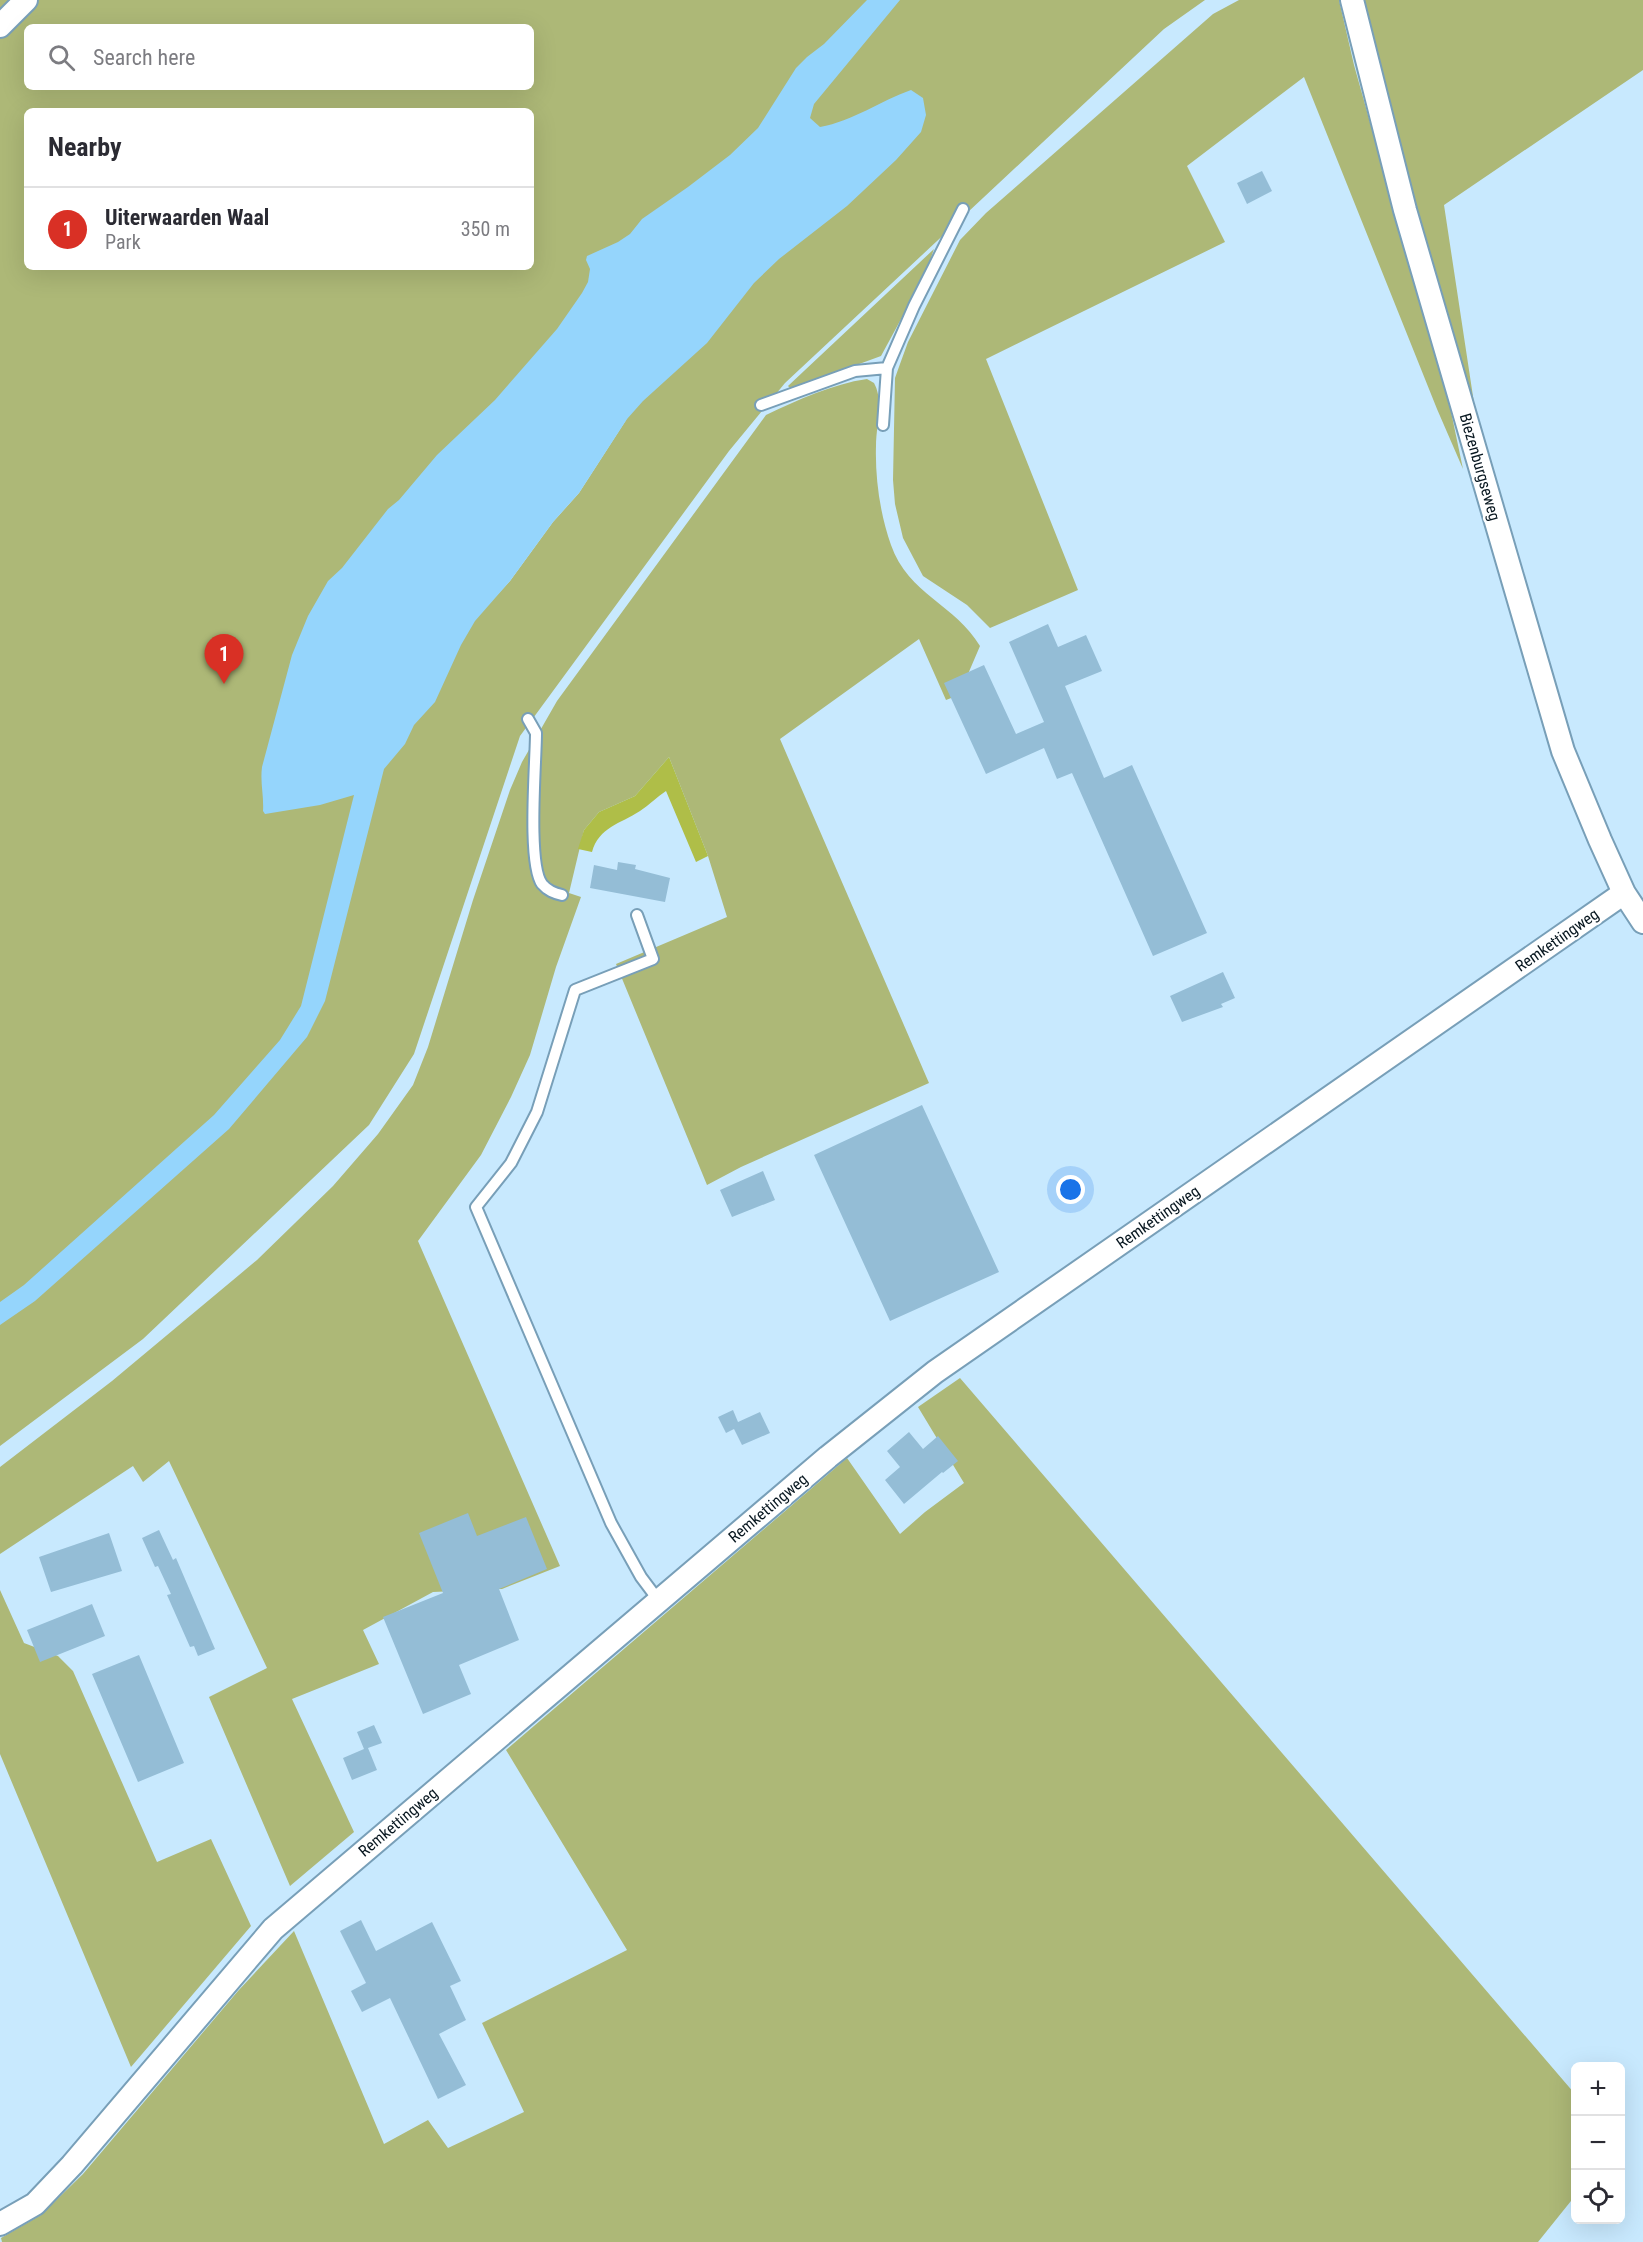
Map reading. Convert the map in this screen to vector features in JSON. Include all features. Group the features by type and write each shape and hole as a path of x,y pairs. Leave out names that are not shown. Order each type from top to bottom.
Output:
{"street":[{"path":"0,26 26,0"},
{"name":"Biezenburgseweg","path":"1352,0 1405,210 1563,751 1624,893 1643,922"},
{"name":"Remkettingweg","path":"0,2224 34,2204 72,2165 273,1929 828,1457 935,1372 1624,893"}],"lane":[{"path":"883,425 887,368 914,306 963,209"},
{"path":"761,405 855,371 887,368"},
{"path":"528,719 536,732 534,841 536,870 542,883 550,892 562,895"},
{"path":"637,915 653,959 575,990 537,1112 511,1163 476,1207 611,1523 641,1577 659,1601"}],"green space":[{"path":"0,0 1205,0 1164,29 785,383 729,451 520,736 414,1054 369,1125 143,1339 0,1446","holes":["628,417 579,493 553,522 510,581 486,607"]},
{"path":"1239,0 1339,0 1354,65 1392,201 1440,359 1463,469 1304,77 1187,166 1225,242 986,359 1078,590 990,628 967,605 923,576 903,538 895,504 893,480 895,378 908,342 960,240 986,213 1213,14"},
{"path":"1357,0 1643,0 1643,70 1444,205 1474,403 1444,319"},
{"path":"934,249 925,275 881,356 791,389 788,386"},
{"path":"867,379 874,383 879,397 876,471 881,508 891,545 909,576 958,620 980,646 959,695 946,700 919,639 780,739 929,1083 741,1167 707,1185 616,964 727,917 708,856 669,757 635,796 599,812 584,830 569,893 581,897 556,967 530,1055 481,1155 418,1241 560,1566 502,1589 433,1592 363,1630 379,1664 292,1699 354,1832 290,1886 209,1697 267,1668 169,1461 143,1482 133,1466 0,1554 0,1467 112,1381 257,1260 333,1186 378,1134 413,1085 428,1047 473,900 510,790 522,762 557,701 766,415 828,389"},
{"path":"669,757 708,856 696,862 666,791 640,811 605,831 592,852 578,849 584,830 599,812 635,796"},
{"path":"960,1378 1571,2089 1571,2201 1538,2242 2,2242 1,2238 41,2215 83,2174 238,1991 294,1931 384,2144 428,2120 448,2148 524,2112 482,2023 627,1950 506,1750 847,1458 900,1534 964,1483 918,1407"},
{"path":"0,1590 24,1643 58,1656 73,1671 157,1862 211,1839 251,1926 131,2067 0,1754"}],"water":[{"path":"867,0 900,0 814,104 810,118 820,127 832,124 911,90 923,98 926,115 921,132 896,160 847,206 779,259 754,283 707,343 643,401 627,419 579,493 553,522 510,581 475,621 461,645 435,702 414,725 405,744 384,769 325,1001 307,1037 229,1129 35,1301 0,1325 0,1302 24,1285 214,1115 280,1040 301,1006 354,795 320,805 265,814 263,811 262,767 292,655 308,616 328,581 342,568 388,509 399,500 437,455 495,400 557,329 588,282 590,269 586,260 587,256 630,234 642,219 730,155 758,128 796,68 824,44"}],"building":[{"path":"1262,171 1272,191 1247,204 1237,183"},
{"path":"1048,624 1058,647 1086,635 1102,671 1065,686 1104,778 1132,765 1207,933 1153,956 1072,773 1057,779 1044,748 986,774 944,683 984,665 1016,734 1044,722 1009,642"},
{"path":"618,862 636,865 635,869 670,878 665,902 590,888 594,865 617,870"},
{"path":"1223,972 1235,998 1221,1004 1223,1007 1182,1022 1170,996"},
{"path":"922,1105 999,1272 890,1321 814,1155"},
{"path":"763,1171 775,1200 732,1217 720,1190"},
{"path":"733,1410 738,1422 760,1412 770,1433 742,1445 734,1429 726,1433 718,1417"},
{"path":"909,1432 923,1449 938,1436 958,1461 904,1504 885,1480 900,1467 887,1451"},
{"path":"468,1513 477,1536 526,1517 547,1569 499,1589 519,1640 459,1665 471,1694 423,1714 383,1617 443,1593 419,1533"},
{"path":"159,1530 173,1560 176,1558 215,1649 198,1656 194,1646 190,1647 167,1595 171,1594 142,1538"},
{"path":"109,1533 122,1571 51,1592 39,1557"},
{"path":"92,1604 105,1636 40,1662 27,1630"},
{"path":"139,1655 184,1763 138,1782 92,1674"},
{"path":"374,1725 382,1743 368,1748 377,1770 352,1780 343,1758 364,1749 357,1732"},
{"path":"361,1920 376,1951 432,1922 461,1981 450,1986 466,2020 439,2034 466,2085 438,2099 390,1998 362,2012 351,1991 366,1983 340,1931"}],"place":[{"name":"Uiterwaarden Waal","path":"224,684"}]}
